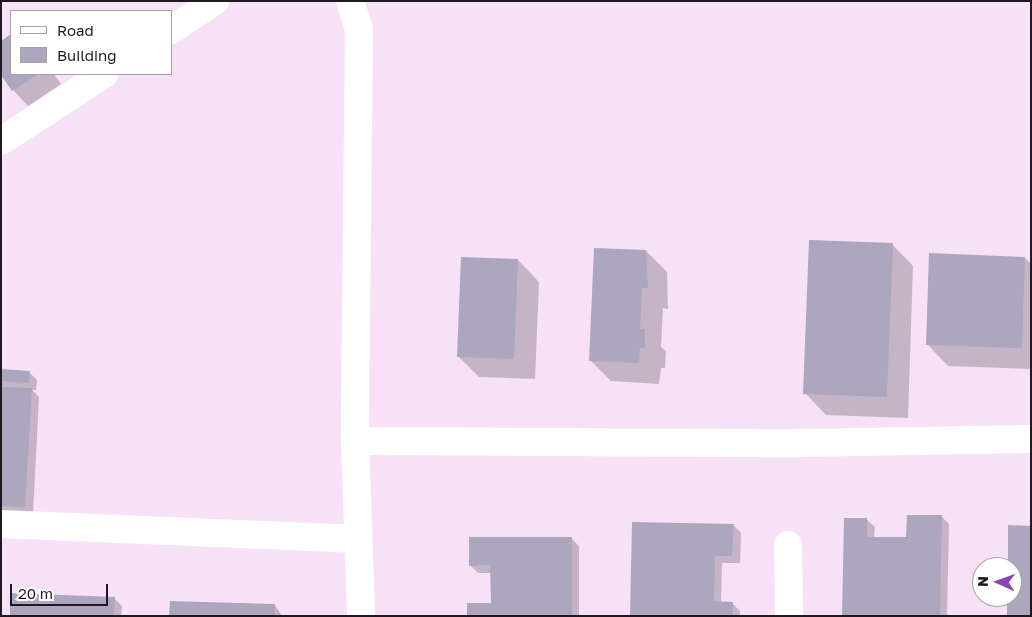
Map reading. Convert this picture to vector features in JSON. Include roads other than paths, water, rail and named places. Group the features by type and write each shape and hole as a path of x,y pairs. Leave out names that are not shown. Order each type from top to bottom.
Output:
{"street":[{"path":"172,29 215,1"},
{"path":"350,1 359,28 355,441 361,616"},
{"path":"1,142 102,75"},
{"path":"355,441 800,443 1031,440"},
{"path":"1,524 358,539"},
{"path":"788,545 789,616"}]}
